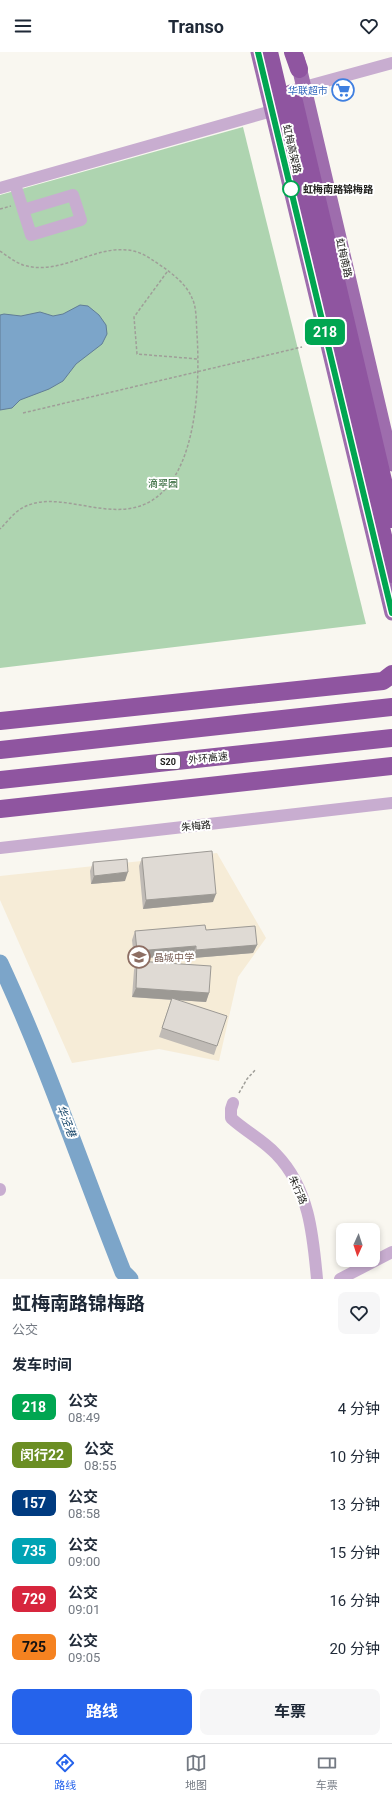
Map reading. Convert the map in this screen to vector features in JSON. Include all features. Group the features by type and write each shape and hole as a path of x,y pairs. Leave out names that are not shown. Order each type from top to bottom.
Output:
{"highway":[{"path":"263,52 330,336 364,498"},
{"name":"虹梅高架路","path":"269,52 392,574"},
{"name":"虹梅高架路","path":"282,52 392,519"},
{"path":"0,722 383,681 392,674"},
{"path":"0,750 392,707"},
{"name":"外环高速","path":"0,780 392,738"},
{"path":"0,809 392,766"}],"main road":[{"path":"258,52 392,613"},
{"name":"虹梅南路","path":"296,58 392,464"}],"street":[{"path":"268,96 392,63"},
{"path":"0,188 272,111"},
{"path":"15,184 23,210 31,235 81,220 73,195 23,210"},
{"name":"朱梅路","path":"0,848 392,803"},
{"name":"朱行路","path":"234,1103 230,1109 231,1118 264,1142 277,1155 296,1180 302,1194 312,1228 317,1279"},
{"path":"340,1279 392,1252"}],"path":[{"path":"0,251 22,264 48,268 59,266 92,254 112,250 125,249 150,258 186,288 193,299 198,359 198,372 192,420 183,459 175,476 160,495 140,507 126,510 111,510 54,502 40,502 20,510 0,530"},
{"path":"167,271 134,317 137,354 198,359"},
{"path":"23,413 302,347"},
{"path":"234,1103 247,1079 256,1069"}],"shaded area":[{"name":"晶城中学","path":"217,853 266,938 238,977 219,1061 159,1049 72,1063 0,900 0,876"}],"green space":[{"name":"滴翠园","path":"243,127 366,624 0,668 0,195"}],"water":[{"path":"80,305 88,306 99,315 106,325 107,334 102,344 76,364 63,381 49,389 20,400 12,408 0,410 0,315 21,316 40,312 53,316 63,314"}],"building":[{"path":"212,851 216,894 146,900 142,858"},
{"path":"127,859 128,872 94,876 93,862"},
{"path":"205,925 206,930 255,926 257,945 196,950 196,946 137,951 135,931"},
{"path":"137,961 211,966 209,993 136,988"},
{"path":"172,998 227,1016 217,1046 162,1028"}],"waterway":[{"name":"华泾港","path":"0,963 49,1078 123,1272 130,1279"}],"bus line":[{"name":"218","path":"258,52 392,613"}],"place":[{"name":"华联超市","path":"343,90"},
{"name":"虹梅南路锦梅路","path":"291,189"},
{"name":"晶城中学","path":"139,957"}]}
